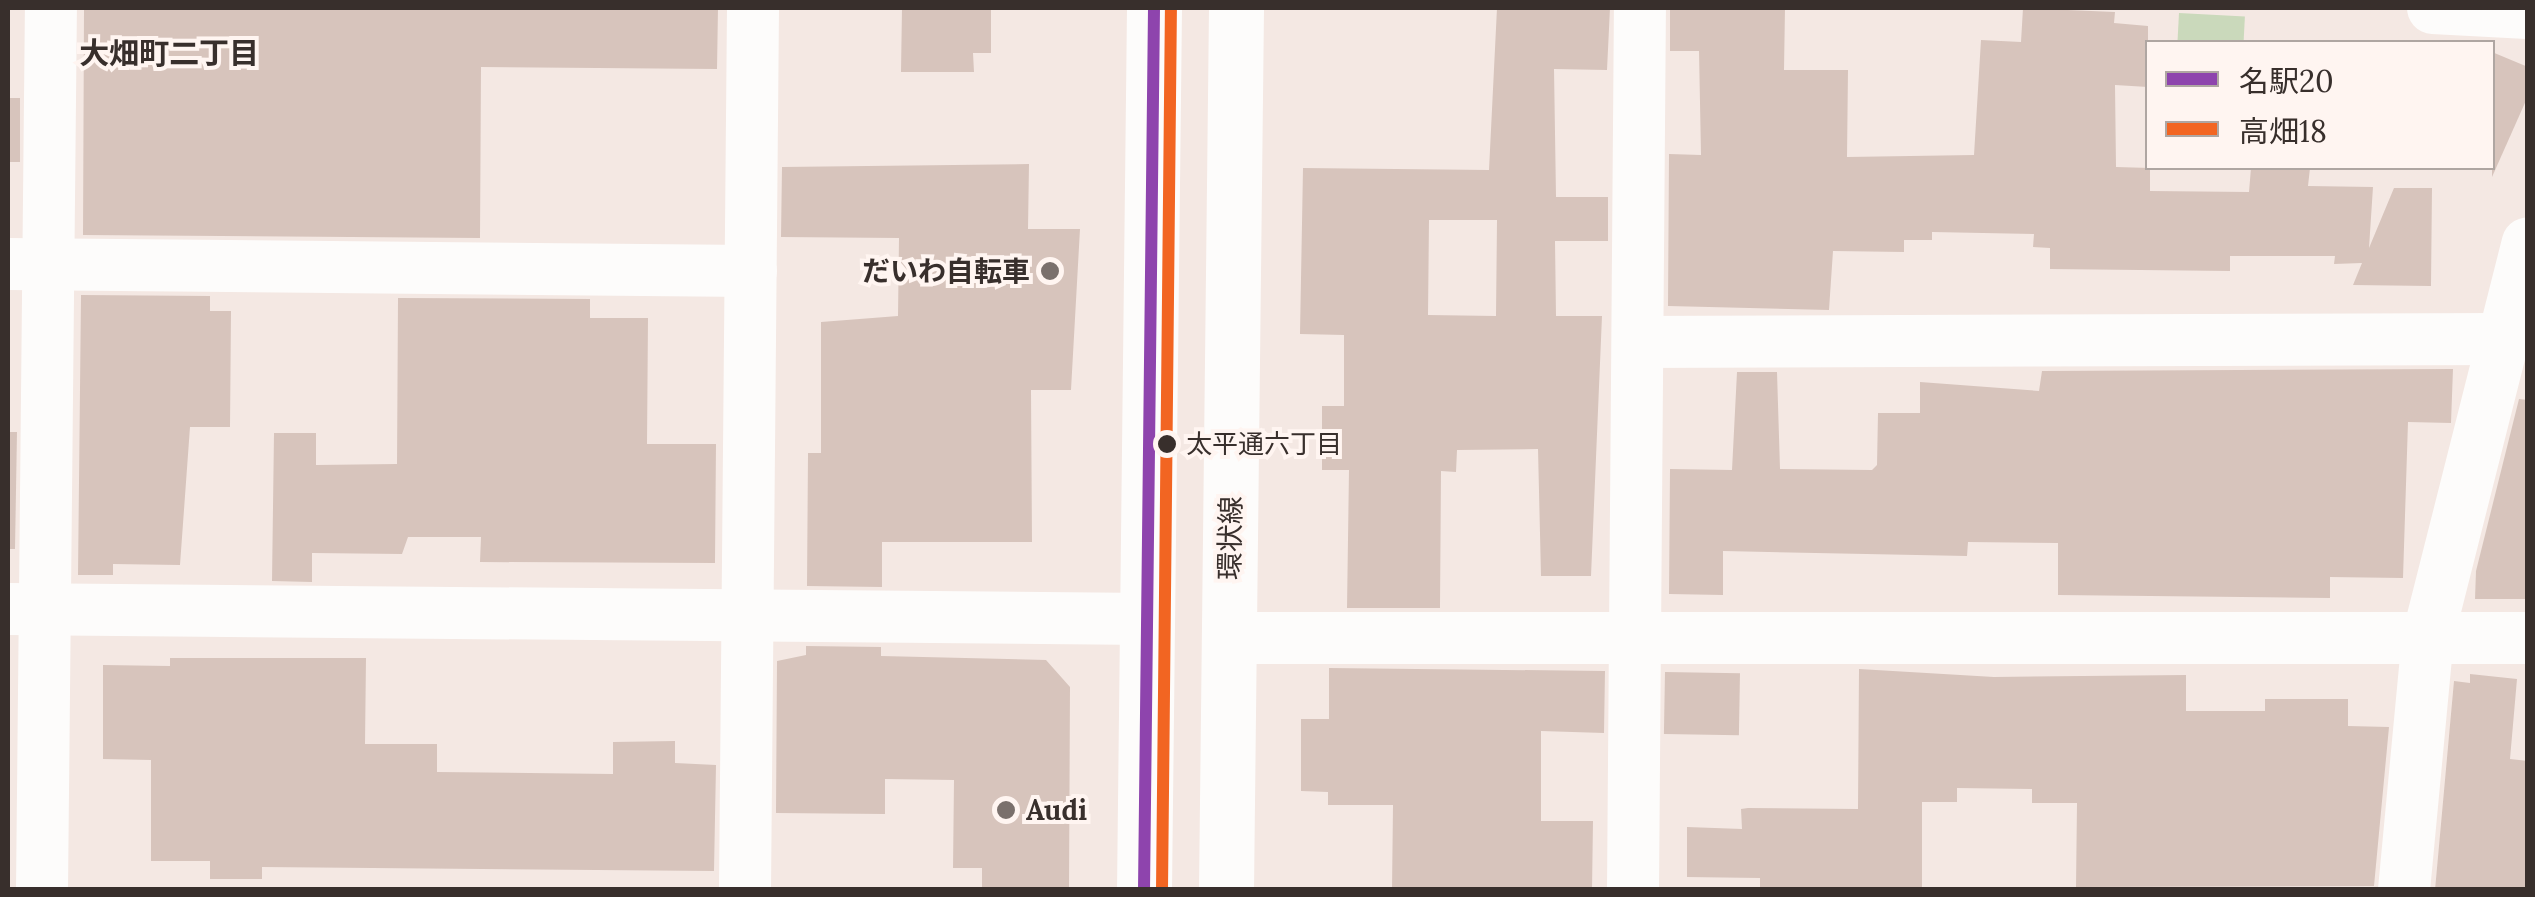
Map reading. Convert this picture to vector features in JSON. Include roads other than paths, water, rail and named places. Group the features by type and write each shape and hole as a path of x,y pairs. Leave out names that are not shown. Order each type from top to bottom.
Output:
{"main road":[{"path":"1144,890 1154,8"},
{"name":"環状線","path":"1226,890 1236,8"}],"street":[{"path":"42,890 27,610 28,264 50,8"},
{"path":"745,890 753,8"},
{"path":"1632,890 1640,8"},
{"path":"2433,8 2528,13"},
{"path":"2404,890 2428,637 2528,242"},
{"path":"28,264 751,271"},
{"path":"1638,342 2503,339"},
{"path":"27,610 1149,619"},
{"path":"1228,638 2528,638"}],"place":[{"name":"だいわ自転車","path":"1050,271"},
{"name":"太平通六丁目","path":"1167,444"},
{"name":"Audi","path":"1006,810"}],"district":[{"name":"大畑町二丁目","path":"169,53"}]}
